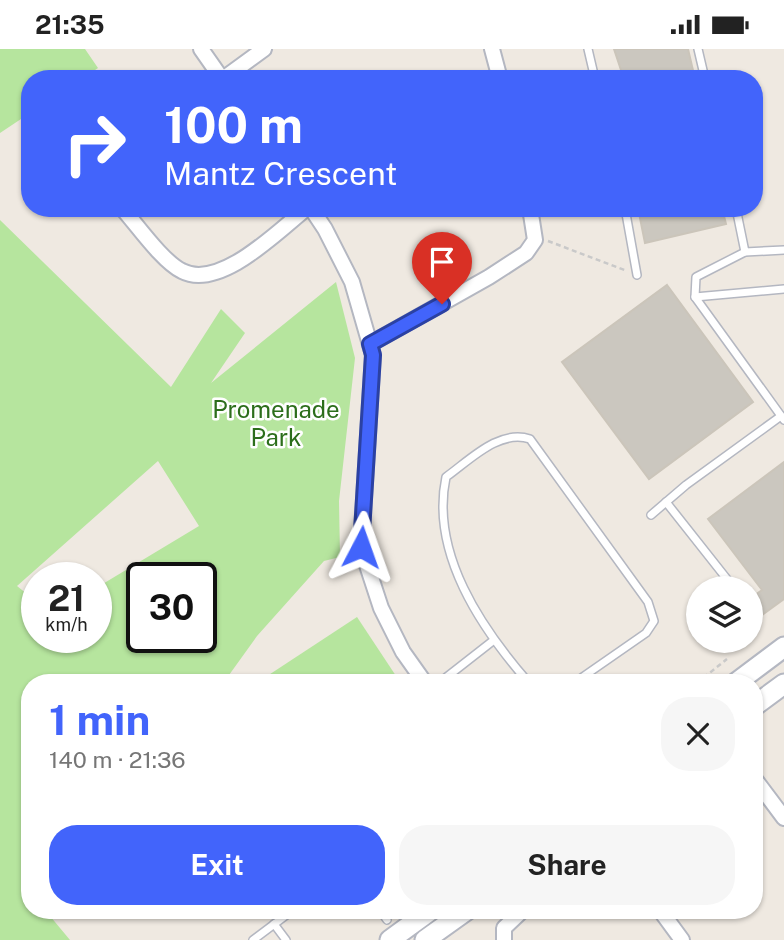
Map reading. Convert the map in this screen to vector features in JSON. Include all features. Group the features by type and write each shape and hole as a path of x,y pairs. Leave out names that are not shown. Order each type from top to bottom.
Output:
{"street":[{"path":"201,49 216,70"},
{"path":"235,70 264,49"},
{"path":"492,49 496,70"},
{"path":"130,217 162,254 183,272 208,276 232,267 297,217"},
{"path":"316,217 325,229 352,282 373,355 361,547 381,608 419,674"},
{"path":"370,344 526,253 535,240 532,217"},
{"path":"749,674 783,651"},
{"path":"763,699 784,684"},
{"path":"763,790 784,818"},
{"path":"390,940 419,919"},
{"path":"425,940 454,919"},
{"path":"503,940 504,928 514,919"},
{"path":"667,919 682,940"}],"lane":[{"path":"588,49 593,70"},
{"path":"698,49 703,70"},
{"path":"627,217 637,275"},
{"path":"738,217 745,251"},
{"path":"651,515 783,418 695,297 696,277 745,251 784,250"},
{"path":"695,297 784,289"},
{"path":"522,674 494,640 451,560 444,528 443,494 446,477 503,437 518,435 530,439 648,602 654,621 646,633 587,674"},
{"path":"666,502 725,576"},
{"path":"451,674 494,640"},
{"path":"254,940 281,919"},
{"path":"274,924 286,940"}],"path":[{"path":"535,236 637,275"},
{"path":"708,674 727,659"}],"green space":[{"path":"0,49 85,49 98,68 95,70 21,70 21,119 0,133"},
{"name":"Promenade Park","path":"0,220 171,387 221,309 245,333 211,383 336,282 355,358 339,501 340,557 324,561 257,636 230,674 21,674 21,919 52,919 70,940 0,940","holes":["158,461 199,526 139,562 217,562 217,653 126,653 126,570 112,578 112,653 21,653 21,589 17,586 21,582 21,562 44,562"]},
{"path":"357,617 395,674 270,674"}],"building":[{"path":"614,49 688,49 693,70 621,70"},
{"path":"640,217 724,217 726,224 645,243"},
{"path":"667,285 753,402 649,479 562,362"},
{"path":"784,462 784,599 763,614 763,576 751,576 708,519"}],"route":[{"path":"361,547 373,355 370,344 442,304"}]}
